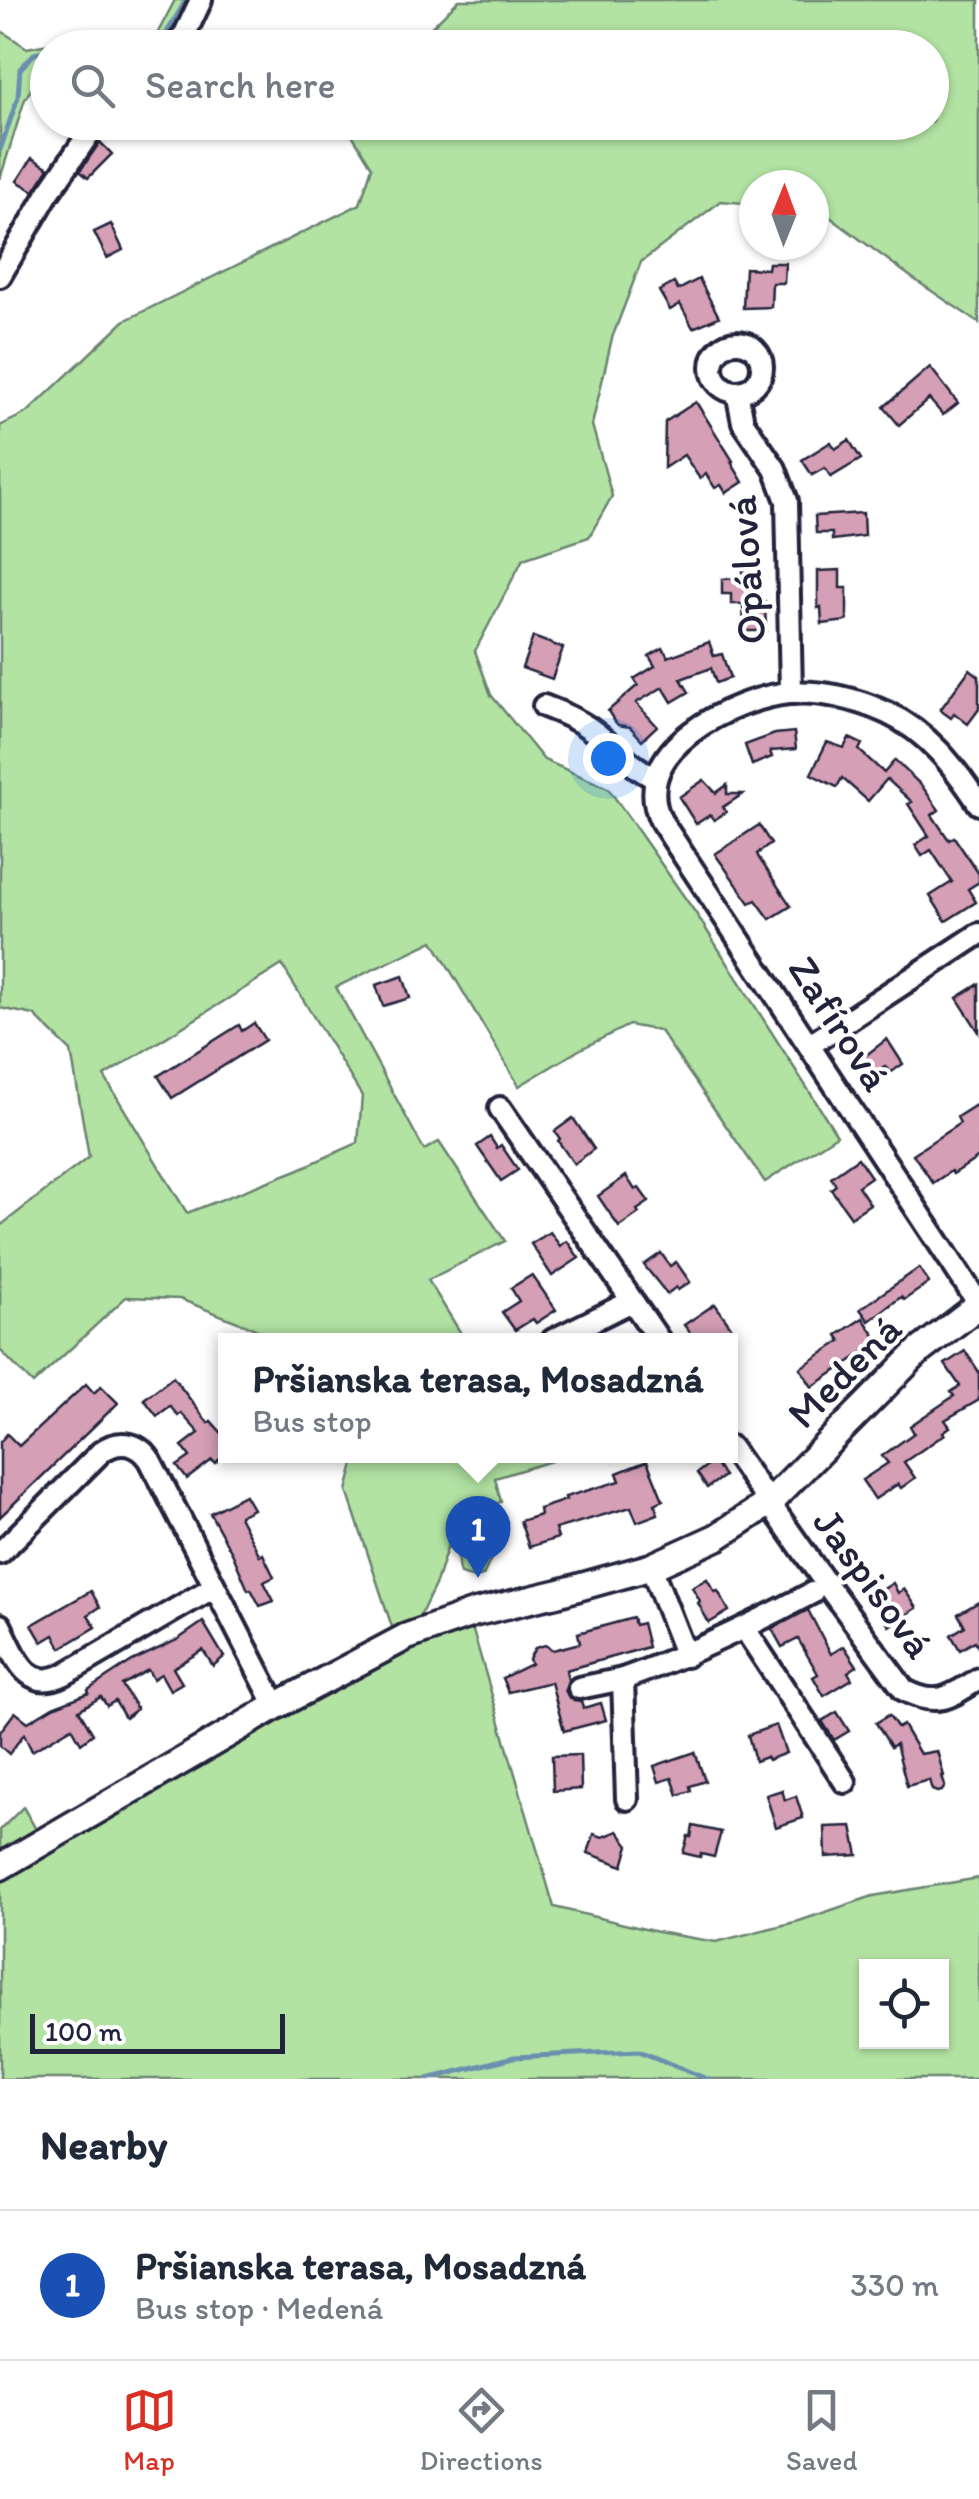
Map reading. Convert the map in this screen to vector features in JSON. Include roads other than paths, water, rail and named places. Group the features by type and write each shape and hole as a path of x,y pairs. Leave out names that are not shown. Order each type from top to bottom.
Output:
{"street":[{"path":"187,30 201,0"},
{"path":"0,276 84,140"},
{"name":"Opálová","path":"737,392 743,422 775,470 787,500 792,693"},
{"name":"Opálová","path":"655,778 668,754 708,722 757,700 792,693 851,700 906,723 952,764 979,804"},
{"path":"544,706 591,729 655,778"},
{"name":"Zafírová","path":"655,778 653,795 661,821 979,1304"},
{"path":"810,1045 979,934"},
{"path":"500,1108 653,1333"},
{"path":"567,1333 632,1301"},
{"name":"Medená","path":"0,1867 368,1656 438,1624 651,1567 717,1537 768,1502 918,1352 979,1304"},
{"path":"0,1554 101,1452 109,1446 138,1446 150,1460 276,1706"},
{"name":"Jaspisová","path":"738,1458 904,1690 934,1701 979,1679"},
{"path":"651,1567 686,1656"},
{"path":"0,1625 24,1669 39,1680 48,1680 66,1674 214,1587"},
{"path":"579,1688 623,1679 686,1656 812,1593"},
{"path":"745,1628 845,1782"},
{"path":"623,1679 628,1799"}],"waterway":[{"path":"169,30 186,0"},
{"path":"0,150 18,97 20,69 30,58"},
{"path":"428,2079 514,2057 639,2051 707,2079"}],"place":[{"name":"Pršianska terasa, Mosadzná","path":"478,1578"}]}
